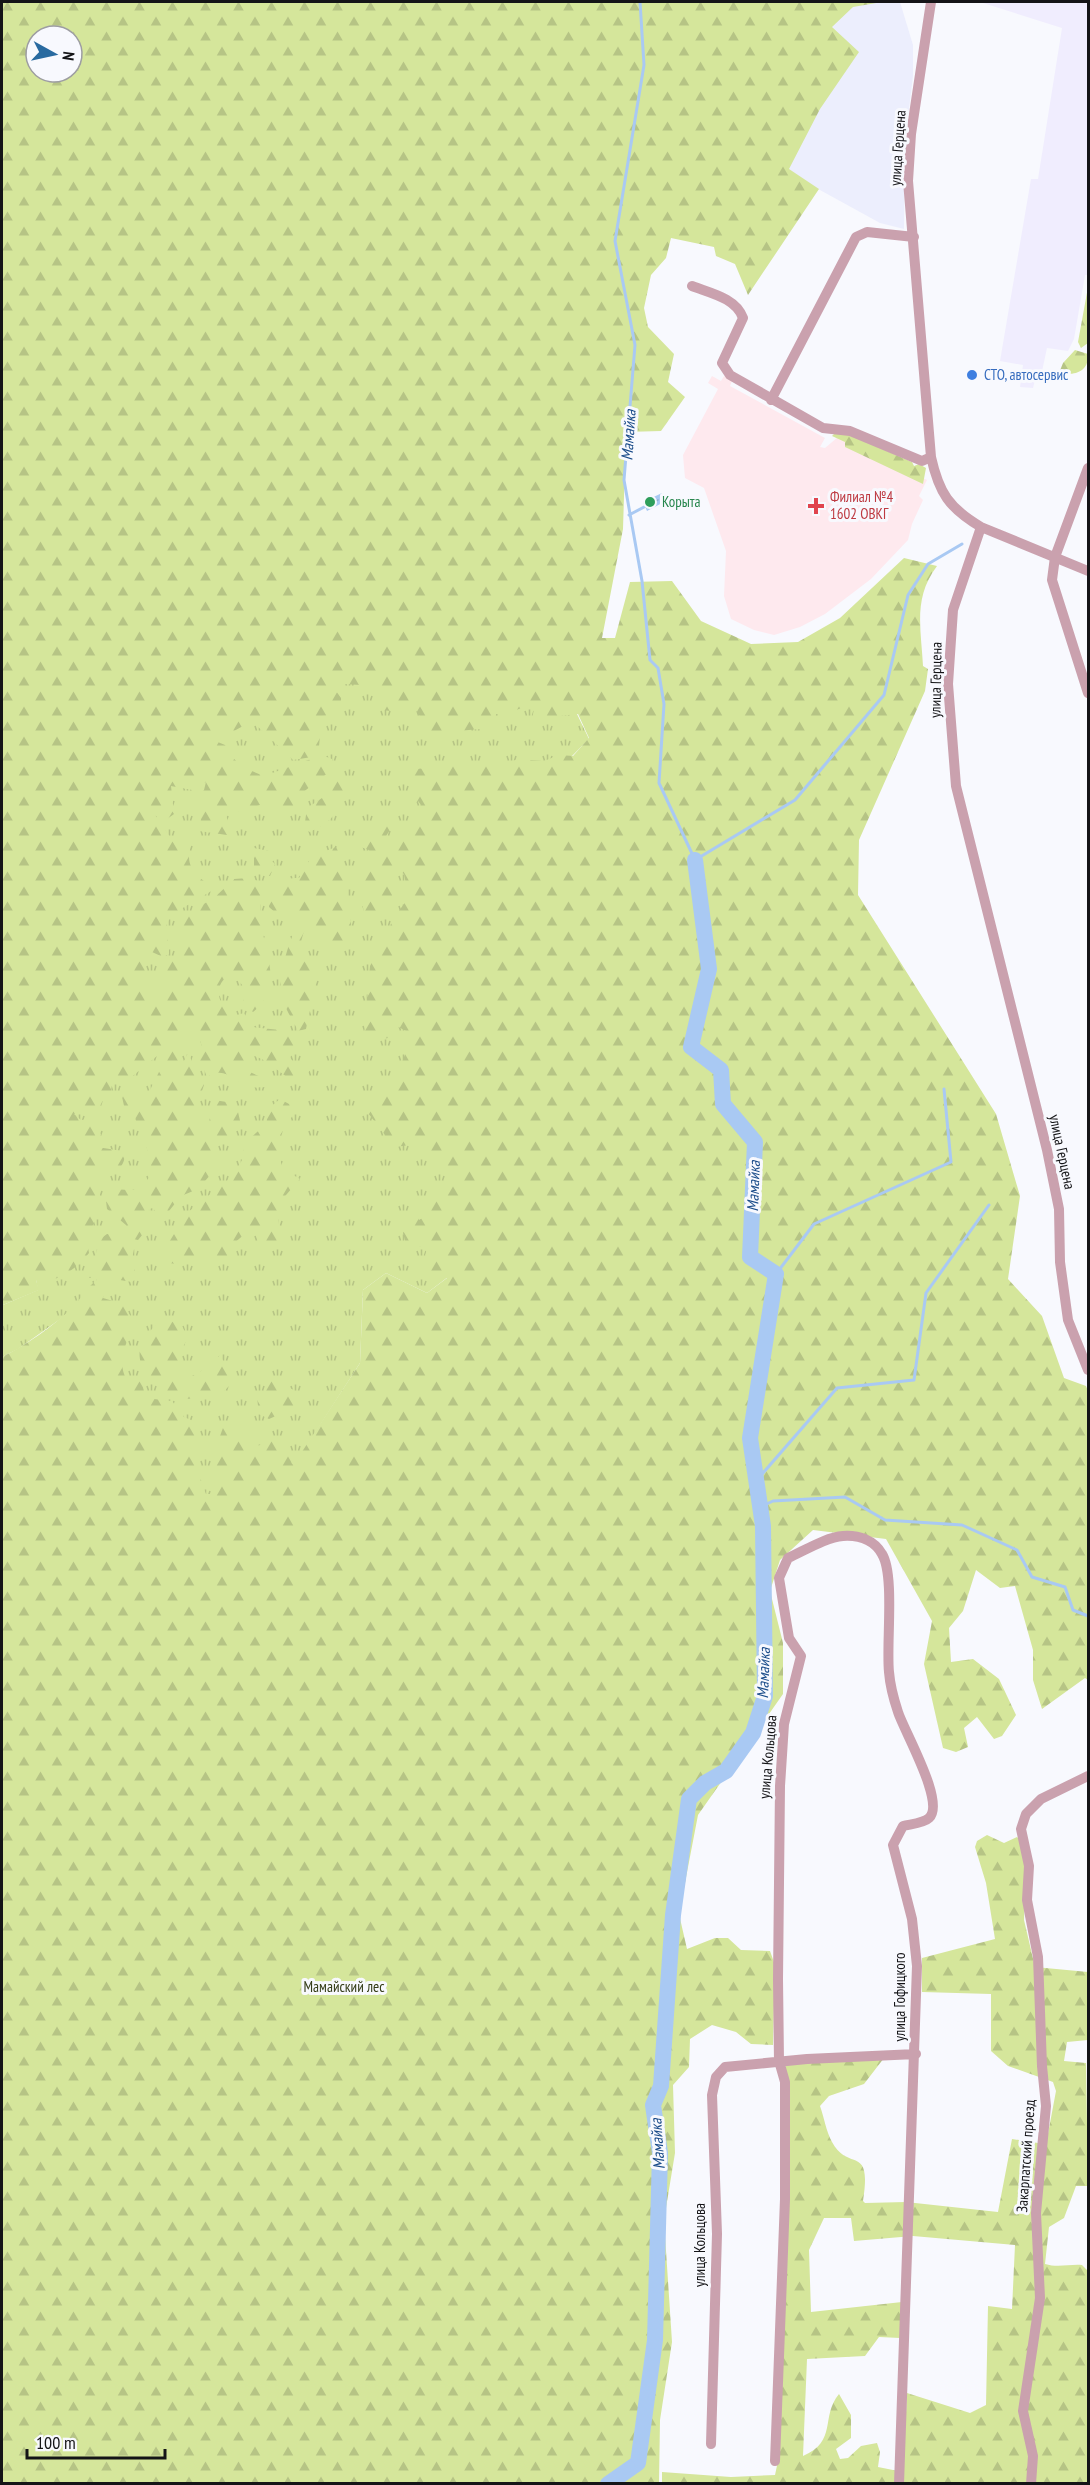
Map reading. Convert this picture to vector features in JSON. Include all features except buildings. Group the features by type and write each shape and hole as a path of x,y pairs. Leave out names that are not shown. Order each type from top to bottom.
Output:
{"street":[{"name":"улица Герцена","path":"931,2 908,181 931,457 937,483 943,494 961,514 981,527 953,610 948,684 956,786 1047,1150 1059,1209 1059,1262 1068,1320 1089,1370"},
{"path":"771,400 856,237 867,232 914,237"},
{"path":"692,286 738,307 743,318 722,363 730,375 823,428 850,431 922,461 931,457"},
{"path":"1089,468 1055,557 1052,580 1089,693"},
{"path":"981,527 1089,571"},
{"name":"улица Кольцова","path":"775,2461 785,2199 785,2082 779,2061 777,1880 780,1786 784,1724 801,1656 789,1638 779,1578 788,1558 841,1536 868,1540 877,1546"},
{"name":"улица Гофицкого","path":"877,1546 887,1565 889,1673 898,1712 923,1767 933,1803 933,1814 928,1820 903,1826 893,1845 912,1918 917,1966 916,2054 899,2484"},
{"name":"Закарпатский проезд","path":"1031,2484 1033,2456 1023,2411 1040,2298 1036,2213 1046,2106 1042,2066 1038,1957 1027,1900 1029,1866 1021,1829 1026,1815 1041,1799 1089,1776"},
{"name":"улица Кольцова","path":"711,2444 717,2234 712,2095 717,2078 725,2067 779,2061 916,2054"}],"shaded area":[{"path":"839,2 900,2 913,45 913,76 905,142 904,229 880,223 769,162"},
{"path":"980,2 1088,2 1088,275 1085,275 1074,339 1068,351 1047,348 1041,376 1036,376 1033,388 1020,387 1023,365 1000,361 1031,179 1038,179 1062,28"},
{"name":"Филиал №4 1602 ОВКГ","path":"712,376 721,381 724,376 732,381 730,386 825,438 820,447 825,448 838,437 927,480 919,496 923,500 912,524 908,540 871,579 825,614 800,627 774,635 754,630 731,619 724,596 726,551 704,488 685,478 683,455 718,389 708,383"}],"green space":[{"name":"Мамайский лес","path":"2,2 882,2 853,7 832,27 859,52 820,109 789,169 819,189 748,295 735,264 716,256 714,247 671,238 666,258 651,275 644,308 648,327 674,354 668,382 685,397 661,431 626,432 623,529 602,638 615,638 630,582 672,581 701,621 751,644 798,642 840,618 904,558 937,566 929,578 921,602 923,666 928,669 925,691 859,840 858,895 996,1114 1020,1196 1008,1279 1042,1316 1064,1378 1086,1386 1088,1391 1088,1680 1085,1678 1042,1709 1033,1680 1033,1650 1015,1586 1000,1588 976,1570 963,1611 949,1628 951,1662 973,1659 999,1679 1016,1715 1002,1736 994,1739 977,1717 964,1728 968,1747 956,1752 943,1748 924,1664 932,1621 886,1539 813,1530 780,1560 770,1591 783,1643 783,1694 698,1815 679,1914 687,1949 715,1938 728,1938 741,1950 770,1951 775,1965 773,2045 751,2044 736,2032 712,2025 690,2039 689,2067 673,2085 675,2153 664,2220 672,2342 660,2420 659,2483 2,2483 2,1357 38,1335 72,1308 97,1280 97,1278 86,1278 85,1272 94,1261 100,1239 107,1234 120,1234 124,1242 134,1249 132,1259 137,1278 132,1282 120,1280 112,1285 106,1283 103,1298 123,1304 136,1325 129,1337 122,1359 124,1374 127,1380 142,1381 144,1392 154,1399 172,1401 184,1417 196,1422 198,1464 206,1494 214,1494 218,1489 215,1473 216,1451 223,1428 230,1425 245,1426 249,1436 258,1446 272,1438 276,1439 283,1444 294,1464 360,1363 363,1290 386,1273 427,1293 447,1278 429,1270 424,1260 427,1248 406,1244 403,1233 412,1214 416,1213 419,1220 429,1214 430,1198 436,1185 452,1186 454,1181 434,1167 417,1147 412,1145 397,1147 392,1144 368,1113 375,1096 387,1092 398,1080 407,1051 414,1045 414,1037 432,1023 408,1032 387,1021 388,1038 371,1041 364,1036 370,966 388,934 392,920 407,900 408,894 404,874 399,871 392,896 383,913 375,920 364,914 362,901 366,896 360,891 361,868 371,856 369,850 358,846 366,824 389,822 390,830 377,849 378,855 384,855 407,837 421,805 418,801 408,808 406,802 415,784 413,772 416,769 476,764 505,766 517,759 544,761 559,755 573,756 589,738 578,714 532,719 535,704 505,714 496,714 489,730 473,729 453,733 430,733 411,702 403,702 390,711 383,710 379,686 343,684 336,691 341,698 338,709 322,716 318,756 293,760 252,721 234,731 217,732 213,740 225,745 241,765 264,776 322,755 332,759 333,769 302,793 293,811 283,814 263,804 242,811 225,812 229,824 227,835 199,831 202,812 195,800 204,790 206,782 192,790 171,786 174,814 167,819 149,806 176,846 190,838 191,867 213,890 171,915 164,931 169,943 169,954 163,957 152,952 146,963 146,980 157,994 167,988 161,982 161,971 178,952 181,940 178,927 181,917 214,898 234,879 249,878 261,882 260,915 270,969 268,992 263,1002 253,1012 243,1003 244,988 242,985 226,977 219,987 219,997 229,1017 244,1013 252,1027 289,1031 295,1046 290,1058 298,1067 310,1070 291,1080 265,1061 245,1053 243,1069 263,1078 266,1087 251,1087 225,1074 219,1073 207,1077 203,1067 198,1063 203,1050 198,1034 193,1032 185,1038 179,1052 180,1062 183,1063 189,1051 193,1068 201,1076 204,1085 196,1108 198,1118 193,1131 197,1133 209,1122 214,1100 233,1103 241,1125 215,1149 212,1173 198,1189 181,1196 169,1211 157,1214 153,1208 149,1209 148,1228 138,1240 129,1238 126,1225 107,1209 106,1201 115,1190 138,1188 146,1182 150,1174 151,1165 146,1145 135,1117 125,1110 120,1088 148,1094 161,1068 166,1065 157,1056 129,1079 113,1078 110,1097 103,1100 99,1108 74,1114 81,1120 91,1119 97,1124 101,1135 91,1146 122,1151 124,1157 116,1173 100,1169 96,1171 101,1202 87,1242 89,1253 66,1274 51,1280 36,1280 39,1290 3,1305 2,1334"},
{"path":"1088,287 1088,343 1081,348 1078,342"},
{"path":"1075,350 1088,354 1086,365 1075,373 1059,373 1063,363"},
{"path":"848,434 912,462 914,466 919,464 926,468 923,484 845,447 845,442 832,436"},
{"path":"299,670 535,704 577,714 589,739 572,756 448,1277 427,1293 386,1273 363,1290 360,1363 266,1509 205,1498 66,1315 18,1349 2,1357 3,1305 38,1290 36,1280 57,1162 147,804 158,722"},
{"path":"326,778 338,778 345,793 332,817 309,832 305,822 307,808 322,798"},
{"path":"336,847 344,864 351,925 343,941 330,946 304,931 300,945 304,956 317,960 319,968 306,1029 298,1031 282,997 281,980 285,959 299,921 294,916 277,914 269,907 269,900 273,889 281,882 299,878 312,856"},
{"path":"254,848 269,851 271,860 275,864 270,876 254,873"},
{"path":"280,1099 289,1104 293,1115 275,1143 283,1169 300,1179 279,1203 278,1220 282,1237 269,1246 259,1244 256,1235 246,1233 233,1244 226,1259 188,1264 165,1262 163,1252 187,1213 233,1176 242,1160 245,1143 266,1124 269,1108"},
{"path":"160,1321 179,1322 183,1328 186,1340 175,1371 181,1382 210,1366 220,1355 230,1374 230,1385 218,1397 184,1399 167,1394 162,1380 146,1380 140,1361 140,1348 147,1335"},
{"path":"271,1377 294,1390 295,1407 291,1416 278,1415 269,1419 259,1414 257,1397 265,1392"},
{"path":"987,1835 1004,1843 1017,1837 1019,1839 1026,1864 1024,1920 1035,1967 1088,1972 1088,2040 1067,2042 1064,2061 1086,2063 1088,2186 1076,2186 1064,2218 1049,2227 1045,2264 1082,2265 1087,2270 1088,2483 662,2484 662,2472 731,2477 775,2475 778,2461 784,2067 796,2061 884,2058 864,2084 829,2096 820,2106 832,2142 845,2156 862,2165 865,2183 863,2201 865,2203 906,2202 998,2212 1012,2139 1038,2143 1047,2139 1056,2091 1053,2082 1008,2066 991,2051 991,1994 922,1992 922,1958 995,1939 986,1883 975,1847 977,1841","holes":["824,2218 851,2218 854,2241 913,2236 1015,2245 1012,2309 988,2306 986,2405 970,2413 907,2393 903,2472 878,2467 880,2452 877,2443 861,2446 848,2458 840,2459 836,2449 851,2438 851,2415 839,2394 830,2411 825,2436 821,2443 803,2456 807,2359 865,2356 879,2337 900,2338 902,2302 811,2312 809,2250"]}],"water":[{"name":"Корыта","path":"662,493 666,501 647,511 643,502"}],"waterway":[{"name":"Мамайка","path":"640,2 644,65 615,241 635,345 624,480 642,581 650,660 658,668 664,704 659,783 695,860 795,800 884,695 908,595 928,564 962,544"},
{"path":"629,515 646,506"},
{"name":"Мамайка","path":"608,2484 638,2463 655,2340 660,2153 653,2105 661,2086 673,1915 689,1799 705,1783 726,1771 753,1733 765,1696 763,1526 750,1438 776,1274 750,1257 755,1142 723,1104 721,1070 691,1047 709,969 695,860"},
{"path":"776,1274 814,1224 951,1162 944,1089"},
{"path":"756,1481 837,1388 914,1380 926,1293 989,1205"},
{"path":"760,1507 773,1501 845,1497 885,1520 962,1525 1017,1550 1032,1577 1065,1587 1073,1610 1088,1616"}],"place":[{"name":"СТО, автосервис","path":"972,375"},
{"name":"Корыта","path":"650,502"},
{"name":"Филиал №4 1602 ОВКГ","path":"816,506"}]}
